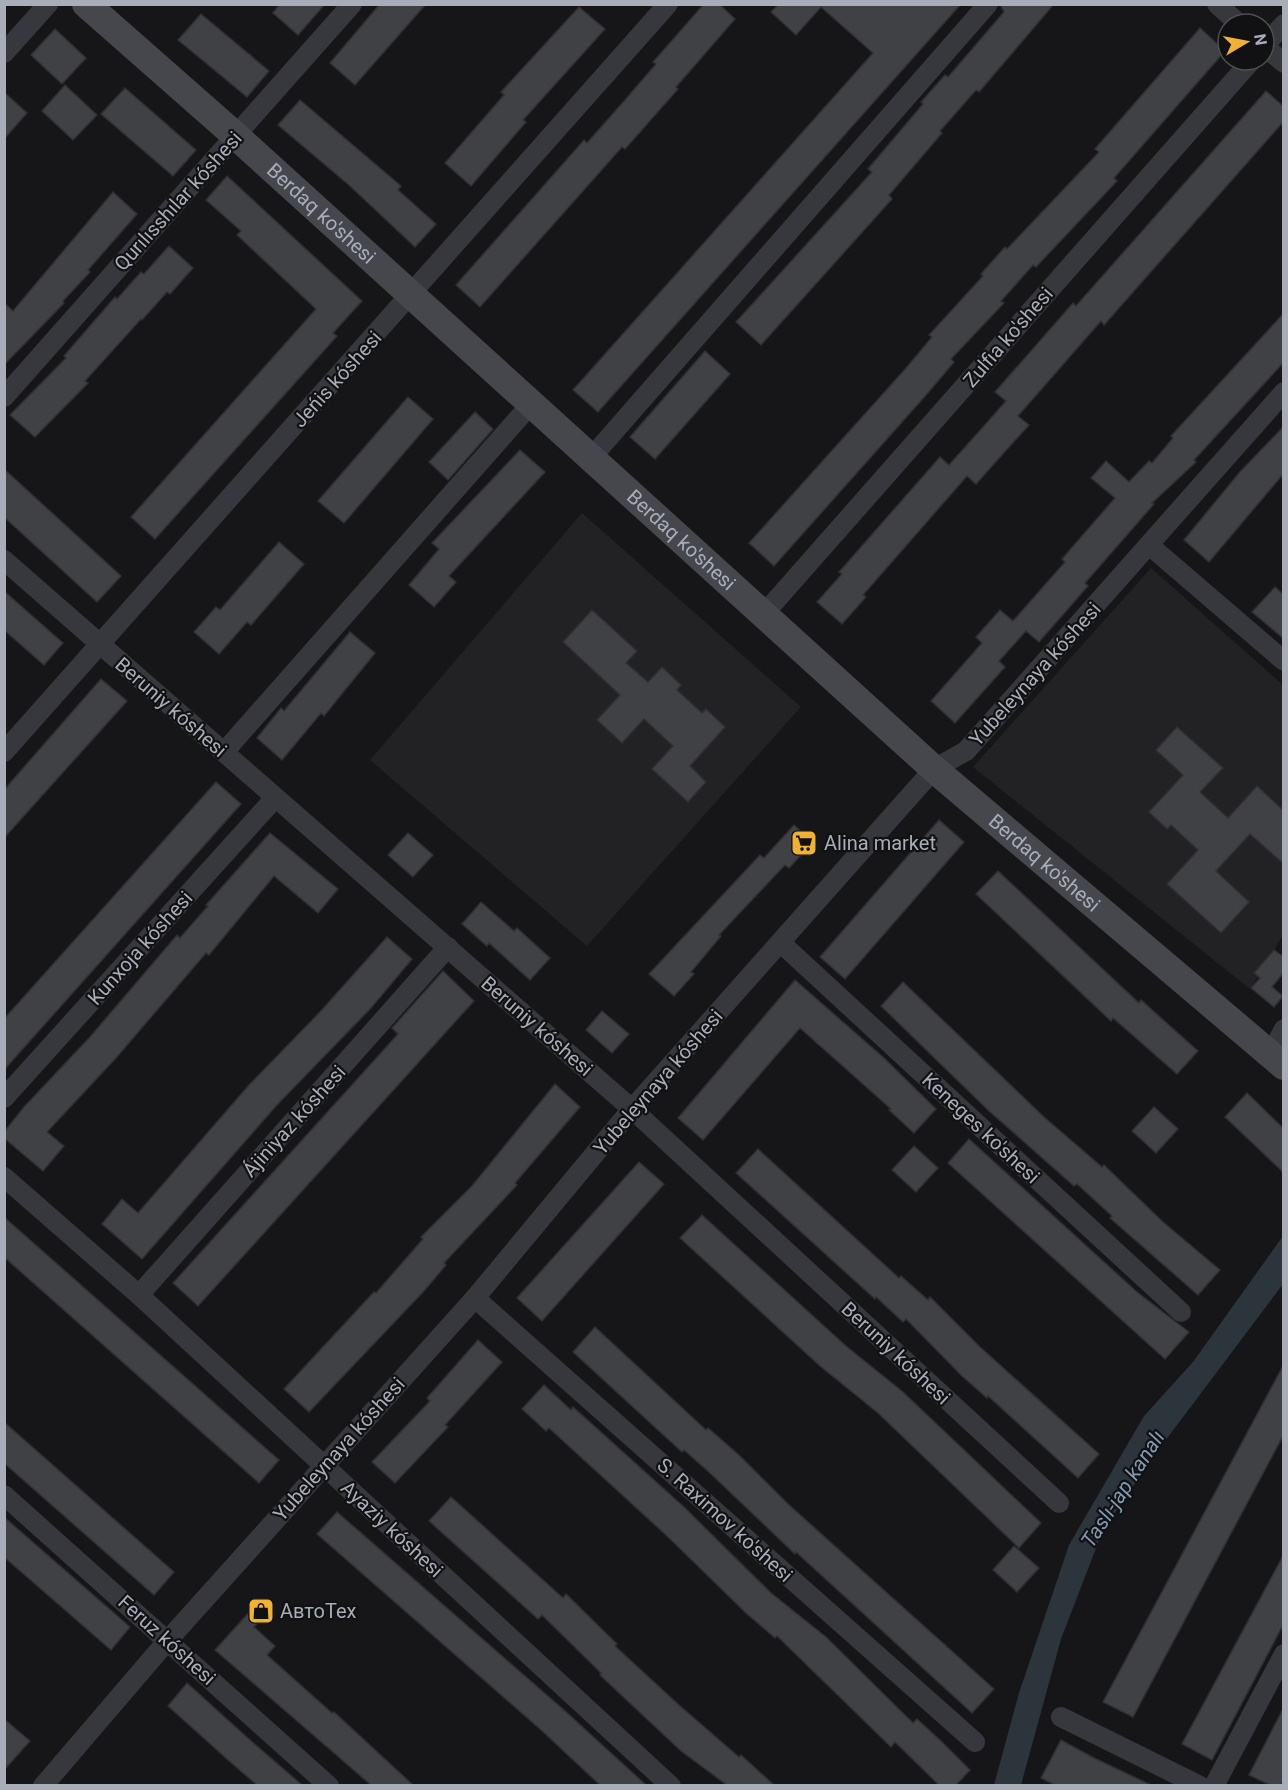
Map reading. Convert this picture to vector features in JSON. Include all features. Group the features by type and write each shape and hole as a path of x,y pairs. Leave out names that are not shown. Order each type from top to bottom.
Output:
{"street":[{"path":"4,53 48,4"},
{"name":"Berdaq ko'shesi","path":"86,4 236,136 934,769 1276,1062"},
{"name":"Qurılısshılar kóshesi","path":"4,397 352,4"},
{"name":"Jeńis kóshesi","path":"4,752 668,4"},
{"path":"590,459 988,4"},
{"name":"Zulfia ko'shesi","path":"763,615 1241,72"},
{"name":"Yubeleynaya kóshesi","path":"43,1785 168,1640 475,1298 632,1109 934,769 966,752 1284,392"},
{"path":"224,752 531,404"},
{"path":"1149,545 1284,661"},
{"name":"Beruniy kóshesi","path":"4,560 632,1109 1059,1503"},
{"name":"Kunxoja kóshesi","path":"4,1098 275,798"},
{"name":"Keneges ko'shesi","path":"781,943 1181,1312"},
{"name":"Ájiniyaz kóshesi","path":"139,1295 448,947"},
{"path":"1276,1062 1284,1029"},
{"name":"Ayaziy kóshesi","path":"4,1177 139,1295 671,1785"},
{"name":"S. Raximov ko'shesi","path":"475,1298 975,1742"},
{"name":"Feruz kóshesi","path":"4,1495 329,1785"},
{"path":"1214,1785 1284,1654"},
{"path":"1061,1717 1200,1785"}],"shaded area":[{"path":"582,513 801,707 587,946 370,760"},
{"path":"1151,568 1283,685 1283,935 1250,989 973,767"}],"water":[{"name":"Taslı-jap kanalı","path":"1283,1236 1283,1284 1156,1453 1103,1530 1061,1639 1021,1785 994,1785 1019,1693 1069,1545 1144,1416 1193,1362"}],"building":[{"path":"280,4 325,4 298,35 273,13"},
{"path":"380,4 426,4 355,85 330,63"},
{"path":"704,4 719,4 735,19 625,149 622,147 480,307 456,285 584,140 587,143 625,100 656,64 653,62"},
{"path":"779,4 961,4 598,412 573,390 873,53 821,7 796,35 771,12"},
{"path":"1000,4 1054,4 979,92 976,90 940,131 942,133 889,195 892,199 761,345 736,322 872,172 868,169 923,104 921,102 945,75 948,77 1004,12"},
{"path":"579,7 605,29 523,120 526,122 471,186 445,163 504,95 501,92"},
{"path":"201,14 269,71 247,97 178,40"},
{"path":"1200,28 1216,43 1216,61 1114,178 1117,181 1036,267 1033,265 1001,301 1004,303 951,359 954,362 927,394 774,566 749,543 907,367 932,337 929,335 983,276 981,274 1005,247 1007,249 1099,152 1095,149"},
{"path":"55,29 86,58 62,84 31,55"},
{"path":"65,85 97,115 73,140 42,111"},
{"path":"125,88 196,150 173,176 101,114"},
{"path":"1266,91 1284,107 1284,121 1104,325 1101,321 1018,416 1029,425 976,484 967,476 863,595 866,597 842,624 817,602 842,574 839,572 940,457 949,465 984,426 1006,401 995,392 1073,303 1076,306"},
{"path":"4,92 27,113 4,139"},
{"path":"300,100 401,186 398,190 436,224 415,247 350,186 278,125"},
{"path":"227,176 362,301 333,333 337,336 155,539 131,517 316,309 237,235 241,231 206,200"},
{"path":"113,192 137,214 88,270 90,272 63,301 64,303 4,365 4,303 13,311"},
{"path":"169,246 193,268 170,294 167,292 141,319 85,381 88,383 35,437 10,415 66,358 64,356 115,297 117,299 141,272 144,274"},
{"path":"1284,313 1284,362 1194,460 1196,462 1152,503 1154,504 1085,583 1088,586 1039,642 1026,631 999,661 1005,667 955,723 931,701 982,643 976,637 1000,610 1013,621 1065,562 1062,559 1115,498 1091,478 1106,461 1129,482 1149,461 1152,463 1173,438 1171,436"},
{"path":"705,351 730,374 655,459 630,437"},
{"path":"408,397 433,419 344,523 318,501"},
{"path":"475,412 493,429 448,480 429,462"},
{"path":"1284,426 1284,473 1209,562 1184,540 1239,473"},
{"path":"520,450 545,472 449,576 456,582 434,607 409,585 439,549 432,543"},
{"path":"4,469 121,576 97,602 4,517"},
{"path":"279,542 304,564 251,625 247,622 219,654 194,632 216,607 220,610"},
{"path":"1275,587 1284,595 1284,639 1252,612"},
{"path":"4,591 63,643 44,665 4,630"},
{"path":"592,610 637,651 626,663 648,682 662,667 681,685 677,690 702,713 706,709 725,727 690,766 706,782 688,802 652,769 673,746 644,719 622,743 597,720 620,695 563,642"},
{"path":"350,632 375,653 324,716 321,713 282,760 257,738 281,708 284,711"},
{"path":"101,679 127,701 4,838 4,790"},
{"path":"1177,727 1223,768 1200,792 1228,818 1257,786 1284,811 1284,864 1250,834 1216,871 1249,902 1221,933 1167,884 1198,850 1171,825 1167,829 1149,812 1183,775 1156,750"},
{"path":"216,782 241,804 4,1070 4,1019"},
{"path":"939,820 964,842 845,979 820,957"},
{"path":"794,825 813,842 789,868 785,865 719,935 721,936 691,972 694,974 674,996 649,974 760,855 764,858"},
{"path":"270,833 338,889 318,913 274,876 209,955 206,953 116,1058 47,1132 64,1146 43,1171 4,1138 4,1132 24,1107 90,1037 177,935 180,938"},
{"path":"408,833 433,855 413,877 388,855"},
{"path":"998,871 1139,1003 1141,1000 1198,1051 1177,1074 1113,1018 1111,1021 976,894"},
{"path":"481,902 514,931 517,928 550,958 530,980 489,943 487,946 462,924"},
{"path":"387,937 412,959 371,1008 277,1105 142,1259 102,1224 122,1199 138,1213 249,1085 320,1012"},
{"path":"1274,950 1284,957 1284,972 1272,987 1283,996 1274,1007 1251,988 1260,978 1254,973"},
{"path":"443,971 474,1001 198,1306 173,1283 398,1034 392,1028"},
{"path":"795,980 884,1058 936,1109 914,1133 889,1110 891,1109 800,1028 703,1140 678,1118"},
{"path":"903,982 1044,1117 1102,1167 1104,1165 1163,1222 1220,1270 1198,1295 1110,1218 1112,1216 1077,1184 1074,1186 989,1111 881,1006"},
{"path":"602,1011 629,1034 612,1053 586,1030"},
{"path":"555,1084 580,1107 515,1183 517,1185 444,1263 446,1265 424,1291 309,1412 284,1389 374,1292 376,1293 423,1239 421,1237 472,1186"},
{"path":"1247,1093 1284,1129 1284,1173 1225,1117"},
{"path":"1154,1107 1178,1129 1156,1153 1132,1131"},
{"path":"969,1139 1137,1292 1189,1332 1165,1359 948,1163"},
{"path":"914,1146 938,1168 916,1192 892,1170"},
{"path":"758,1149 899,1278 901,1276 928,1300 930,1297 980,1347 1099,1454 1078,1478 988,1396 987,1398 962,1376 906,1319 903,1322 876,1297 875,1299 736,1173"},
{"path":"639,1162 664,1184 542,1321 517,1298"},
{"path":"702,1215 846,1346 903,1392 1041,1523 1019,1548 878,1413 820,1366 680,1238"},
{"path":"4,1217 279,1460 259,1483 4,1257"},
{"path":"595,1327 706,1430 708,1428 739,1455 788,1504 994,1689 972,1713 796,1552 795,1554 711,1474 684,1450 682,1452 573,1352"},
{"path":"478,1340 502,1362 445,1425 448,1427 395,1483 372,1462 430,1401 427,1398"},
{"path":"1284,1364 1284,1434 1133,1717 1103,1702"},
{"path":"544,1385 571,1410 573,1407 684,1507 771,1593 826,1637 913,1723 917,1719 941,1741 970,1770 956,1785 939,1785 895,1742 891,1747 777,1636 775,1638 747,1614 666,1535 549,1428 546,1431 522,1409"},
{"path":"4,1422 174,1572 154,1595 4,1463"},
{"path":"451,1497 563,1598 566,1594 617,1644 615,1646 679,1705 774,1785 727,1785 681,1751 600,1675 601,1673 542,1615 538,1619 429,1521"},
{"path":"337,1512 564,1710 646,1785 600,1785 540,1729 317,1534"},
{"path":"4,1517 130,1627 111,1650 4,1557"},
{"path":"1014,1546 1039,1568 1017,1592 993,1570"},
{"path":"1284,1554 1284,1623 1212,1760 1182,1744"},
{"path":"261,1599 271,1608 254,1627 275,1646 267,1655 332,1713 334,1712 413,1785 371,1785 215,1650"},
{"path":"187,1683 302,1785 257,1785 228,1760 168,1706"},
{"path":"1284,1707 1284,1780 1281,1785 1270,1785 1249,1775"},
{"path":"4,1719 30,1741 4,1770"},
{"path":"1061,1740 1151,1785 1055,1785 1041,1778"}],"place":[{"name":"Alina market","path":"804,843"},
{"name":"АвтоТех","path":"261,1611"}]}
